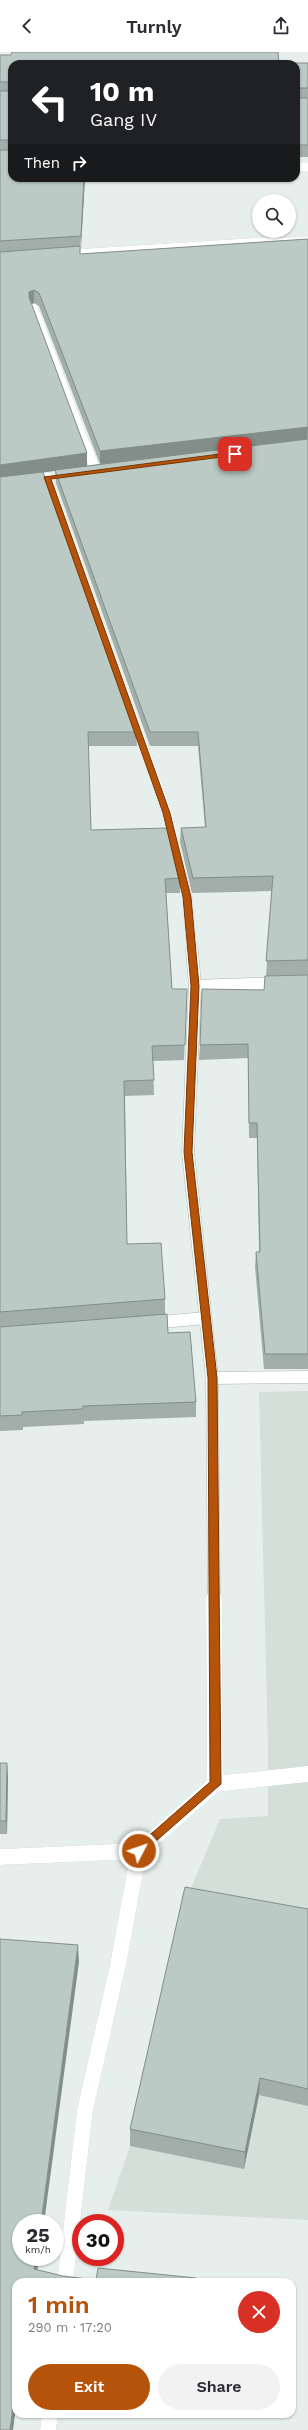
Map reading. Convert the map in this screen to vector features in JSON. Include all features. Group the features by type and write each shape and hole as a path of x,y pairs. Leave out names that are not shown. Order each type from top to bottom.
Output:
{"street":[{"path":"55,255 253,242 308,241"},
{"path":"34,308 96,471"},
{"path":"47,477 167,813 187,897 195,986 188,1152 212,1378 215,1784"},
{"path":"195,986 308,982"},
{"path":"142,1324 205,1318"},
{"path":"212,1378 308,1377"},
{"path":"65,2278 86,2110 118,1965 139,1851 215,1784 308,1774"},
{"path":"0,1857 139,1851"},
{"path":"48,2430 50,2418"}],"shaded area":[{"path":"308,1391 308,2220 108,2210 130,2146 184,1905 220,1819 268,1816 268,1746 259,1392"}],"building":[{"path":"12,52 278,52 279,60 8,60 8,82 0,82 0,55 11,55"},
{"path":"300,63 308,63 308,88 300,88"},
{"path":"0,91 8,91 8,140 0,140"},
{"path":"300,98 308,98 308,145 300,145"},
{"path":"0,150 8,150 8,182 84,182 81,236 0,241"},
{"path":"308,239 308,427 100,451 39,293 34,290 29,292 29,297 87,453 0,465 0,252 80,246 80,254"},
{"path":"308,439 308,960 266,961 273,876 193,878 181,828 206,827 198,732 150,732 55,470"},
{"path":"43,472 136,732 88,732 91,830 168,828 180,878 165,879 172,989 187,989 185,1045 152,1046 154,1080 124,1081 127,1244 161,1243 165,1299 0,1312 0,477"},
{"path":"308,975 308,1354 265,1354 256,1252 260,1252 257,1123 249,1123 248,1044 200,1045 202,989 264,990 265,976"},
{"path":"167,1314 168,1333 190,1332 196,1402 83,1406 83,1409 22,1412 22,1415 0,1416 0,1327"},
{"path":"0,1763 7,1763 6,1821 0,1821"},
{"path":"185,1887 308,1909 308,2089 260,2078 245,2152 130,2129"},
{"path":"0,1939 78,1945 42,2214 12,2214 12,2266 34,2266 34,2269 63,2276 80,2278 12,2278 12,2414 10,2430 0,2430"},
{"path":"98,2268 196,2278 96,2278"}],"route":[{"path":"139,1851 215,1784 212,1378 188,1152 195,986 187,897 167,813 47,477 235,454"}]}
